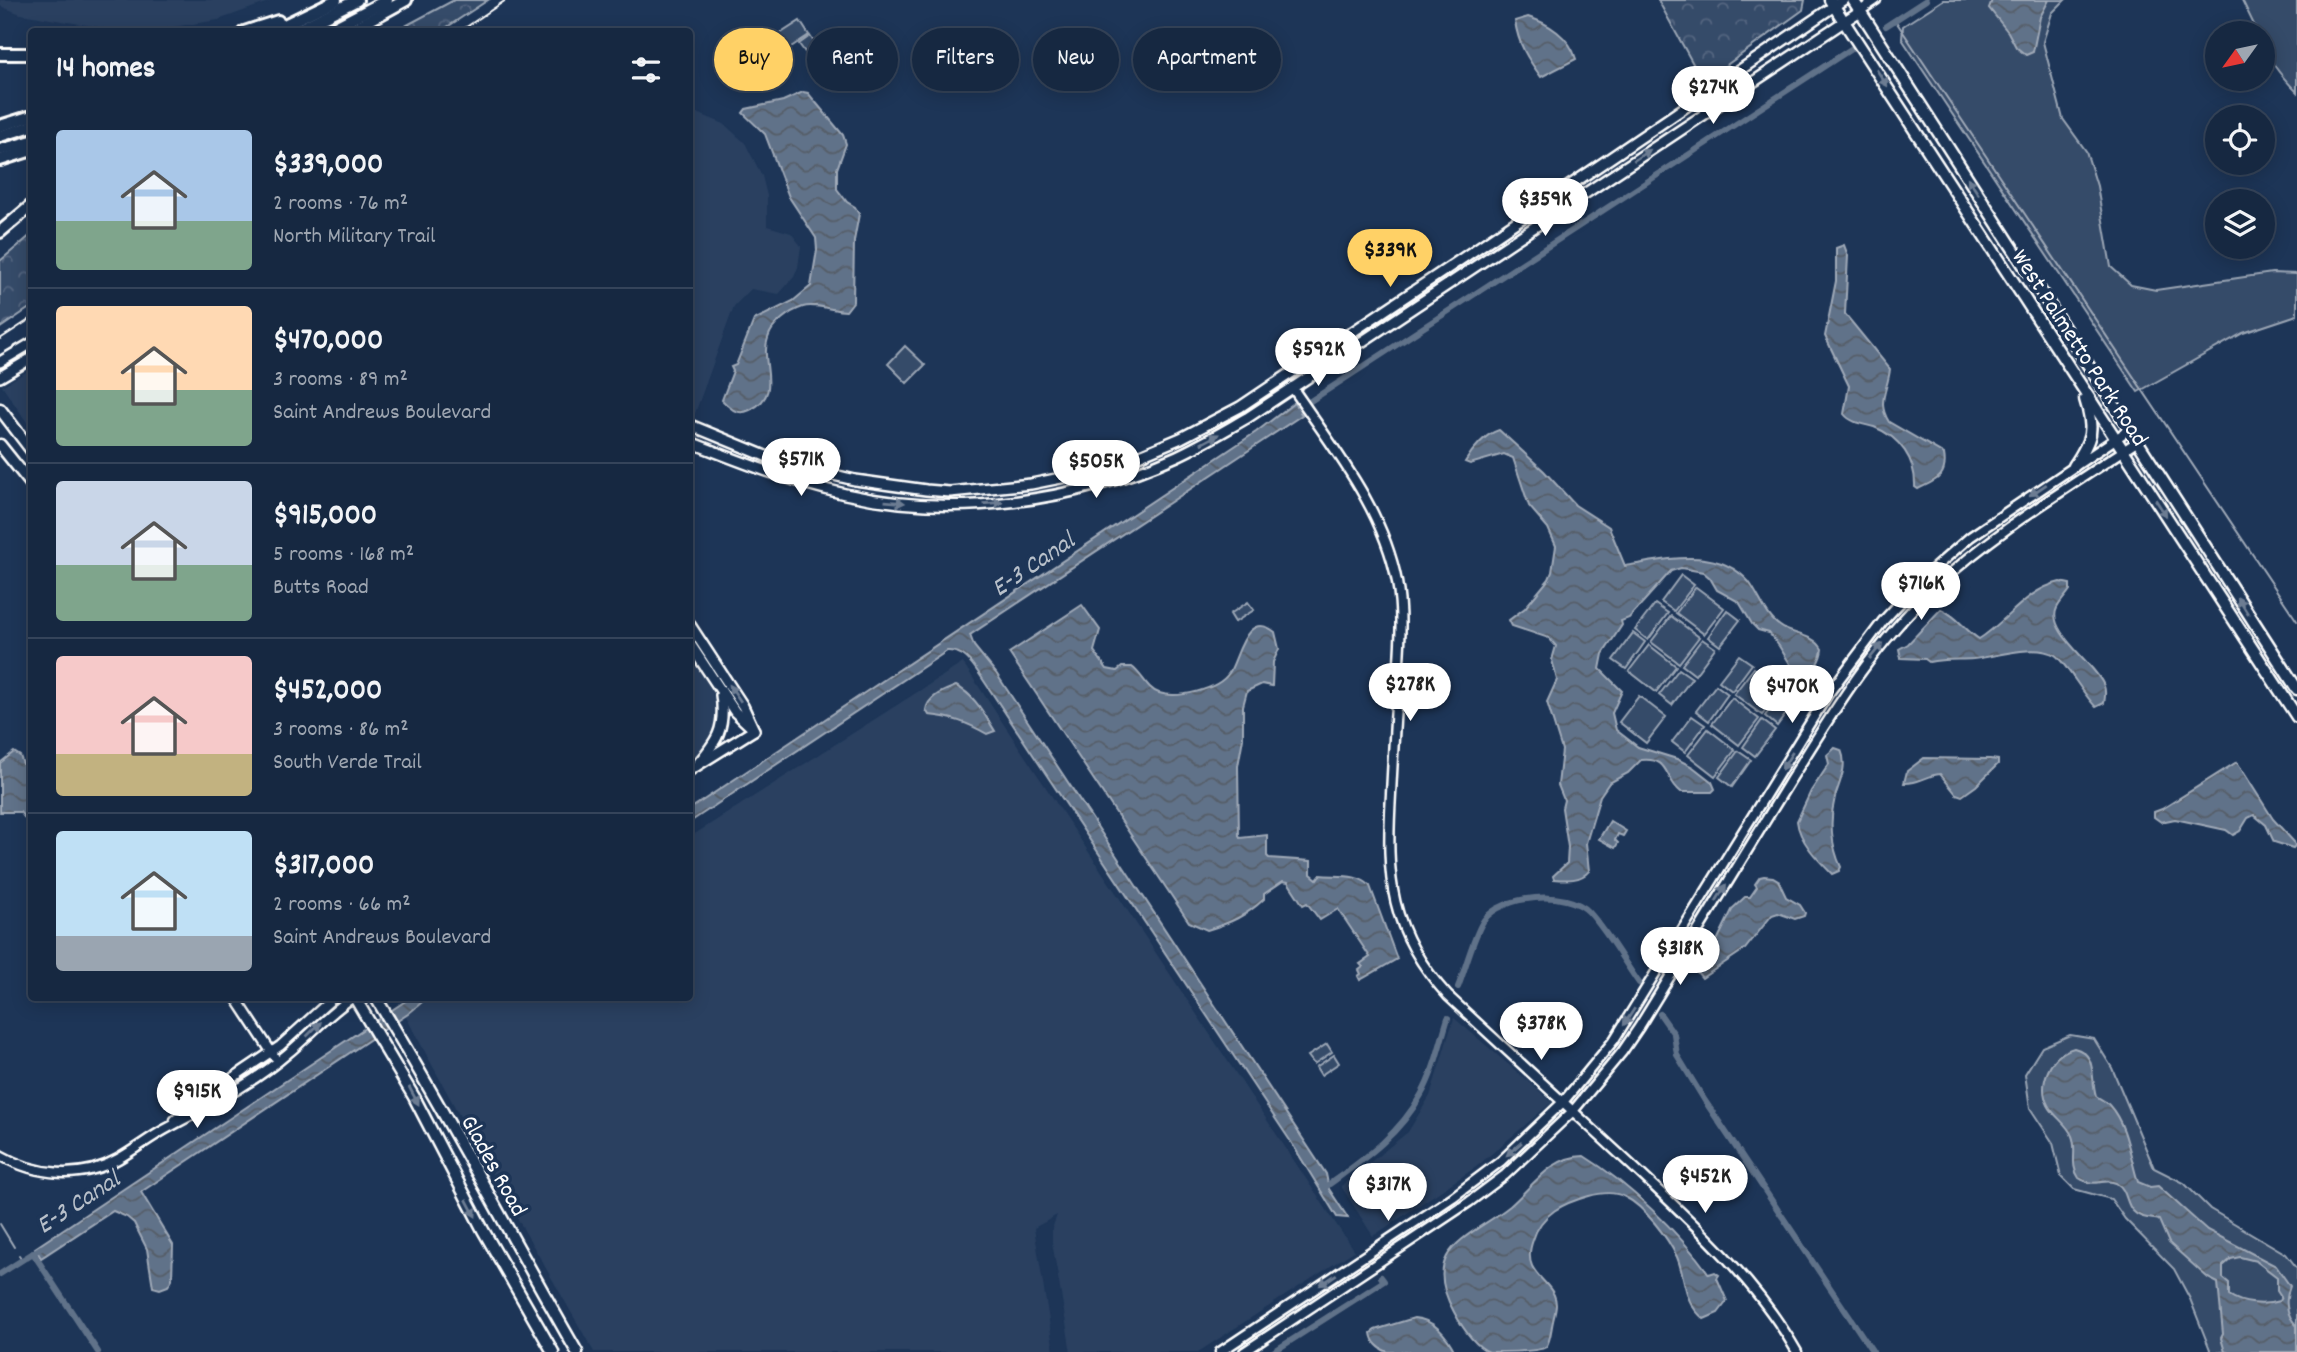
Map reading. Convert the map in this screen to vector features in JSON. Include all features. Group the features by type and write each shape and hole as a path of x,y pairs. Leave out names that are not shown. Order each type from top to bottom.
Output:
{"highway":[{"path":"278,28 337,0"},
{"path":"301,28 357,0"},
{"path":"334,28 387,0"},
{"path":"355,28 405,0"},
{"path":"257,28 315,10"},
{"path":"0,54 28,54"},
{"path":"0,126 28,117"},
{"path":"0,136 28,127"},
{"path":"0,150 28,142"},
{"path":"0,160 28,151"},
{"path":"0,232 28,208"}],"main road":[{"name":"West Palmetto Park Road","path":"1853,0 2297,689"},
{"name":"West Palmetto Park Road","path":"1836,2 1844,21 2297,717"},
{"path":"693,426 773,458 855,480 950,492 1003,488 1060,479 1131,458 1199,430 1269,388 1836,2"},
{"path":"693,443 765,471 848,495 925,505 999,503 1076,491 1152,467 1295,391 1408,310 1860,11"},
{"path":"1981,230 1996,221"},
{"path":"1408,310 1415,290"},
{"path":"0,362 28,345"},
{"path":"0,377 28,360"},
{"path":"2074,466 2087,445 2092,430 2091,418 2079,382"},
{"path":"0,409 28,446"},
{"path":"0,445 28,480"},
{"path":"693,630 743,706 754,730"},
{"path":"693,649 735,712 754,730"},
{"path":"693,768 717,740 723,710 720,691"},
{"path":"693,768 754,730"},
{"name":"Glades Road","path":"356,1001 414,1097 483,1230 553,1352"},
{"name":"Glades Road","path":"379,1001 577,1352"}],"street":[{"path":"1860,11 1876,0"},
{"path":"1295,391 1374,512 1388,547 1397,584 1401,633 1388,852 1392,893 1401,922 1417,955 1442,990 1722,1253 1764,1304 1797,1352"},
{"path":"1220,1352 1461,1191 1524,1141 1563,1102 1591,1070 1630,1015 1828,694 1863,645 1903,599 1947,556 1994,519 2130,429"},
{"path":"1244,1352 1469,1202 1528,1156 1573,1111 1639,1027 1837,706 1891,634 1933,589 1978,549 2029,512 2138,441"},
{"path":"238,1001 278,1062"},
{"path":"162,1131 212,1092 272,1052 330,1001"},
{"path":"0,1155 40,1171 63,1173 85,1171 115,1161 162,1131 218,1102 278,1062 350,1001"},
{"path":"1461,1191 1469,1202"},
{"path":"1350,1265 1357,1276"}],"shaded area":[{"path":"0,0 274,0 218,20 167,28 104,28 21,14 0,6"},
{"path":"693,111 724,124 745,143 762,176 767,196 767,226 791,233 801,246 794,277 779,294 751,289 734,306 694,416"},
{"path":"28,371 28,424 2,386"},
{"path":"693,659 712,688 718,721 710,742 693,759"},
{"path":"963,663 1354,1251 1198,1352 1071,1352 1052,1242 1052,1229 1057,1215 1034,1228 1054,1352 594,1352 481,1155 405,1015 427,1001 693,1001 693,835"},
{"path":"1454,1018 1552,1102 1476,1167 1373,1236 1341,1186 1408,1132 1430,1096"}],"green space":[{"path":"454,0 488,0 446,28 402,28"},
{"path":"1658,0 1805,0 1803,10 1703,82"},
{"path":"1943,0 2065,0 2052,13 2043,42 2063,119 2086,151 2097,186 2111,267 2131,285 2156,290 2272,273 2297,274 2297,315 2243,333 2138,392 1902,39 1903,26"},
{"path":"2242,0 2297,0 2297,92 2275,66 2275,21 2252,21"},
{"path":"800,21 807,36 793,46 793,28 789,28"},
{"path":"807,38 807,55 799,44"},
{"path":"28,238 28,309 0,328 0,261"},
{"path":"905,346 925,365 907,383 888,364"},
{"path":"1681,575 1694,585 1674,611 1661,602"},
{"path":"1696,587 1724,608 1704,634 1676,613"},
{"path":"1248,602 1254,610 1235,622 1230,614"},
{"path":"1655,604 1668,613 1648,640 1635,630"},
{"path":"1727,610 1740,620 1720,646 1708,637"},
{"path":"1671,616 1699,637 1679,663 1651,642"},
{"path":"1633,633 1645,642 1626,669 1613,660"},
{"path":"1702,639 1715,648 1695,675 1682,665"},
{"path":"1649,645 1676,666 1656,692 1629,671"},
{"path":"1739,655 1752,664 1732,691 1719,681"},
{"path":"1754,668 1782,689 1762,715 1734,694"},
{"path":"1679,669 1692,678 1672,705 1659,695"},
{"path":"1716,685 1728,694 1709,721 1696,711"},
{"path":"1784,690 1797,699 1777,726 1765,716"},
{"path":"1639,696 1666,717 1646,743 1619,722"},
{"path":"1732,698 1759,719 1739,745 1712,724"},
{"path":"1692,716 1705,725 1685,752 1672,742"},
{"path":"1762,720 1775,730 1755,756 1743,747"},
{"path":"1708,729 1735,750 1715,776 1688,755"},
{"path":"1738,751 1751,760 1732,787 1719,777"},
{"path":"2070,1035 2094,1039 2112,1068 2154,1168 2184,1183 2210,1209 2286,1254 2297,1268 2297,1352 2211,1352 2190,1299 2174,1269 2125,1219 2111,1199 2074,1189 2061,1176 2053,1143 2030,1108 2025,1074 2042,1047"},
{"path":"1327,1044 1332,1052 1314,1064 1308,1056"},
{"path":"1334,1055 1339,1063 1321,1075 1316,1067"}],"water":[{"path":"1992,0 2049,0 2040,17 2033,52 2026,55 2016,47 1989,8"},
{"path":"1528,17 1557,32 1569,44 1576,59 1541,77 1524,51 1516,29 1515,21"},
{"path":"803,92 808,93 843,135 846,144 837,169 837,189 859,214 854,241 853,302 846,311 803,307 777,323 770,333 766,348 766,396 750,410 738,412 722,400 733,371 731,367 736,365 754,320 793,301 811,286 817,250 816,238 789,197 765,134 743,113 746,109 783,101"},
{"path":"1844,245 1848,256 1845,314 1890,369 1883,402 1885,415 1889,422 1944,454 1942,473 1918,489 1915,487 1913,468 1899,443 1883,431 1854,421 1844,414 1849,386 1825,336 1836,281 1836,248"},
{"path":"1294,403 1302,415 970,635 974,646 996,673 1326,1174 1329,1189 1348,1218 1337,1217 1291,1142 972,663 964,656 947,651 693,820 693,807 1256,432"},
{"path":"1499,430 1544,471 1575,505 1609,527 1625,566 1690,558 1722,563 1736,570 1749,582 1775,622 1785,629 1808,637 1822,649 1818,663 1806,679 1802,683 1793,680 1792,667 1779,646 1769,633 1758,630 1752,624 1739,602 1717,590 1703,572 1681,568 1671,571 1629,618 1621,621 1622,625 1603,654 1600,669 1622,691 1612,713 1616,730 1638,747 1693,767 1712,782 1715,789 1712,792 1681,792 1662,765 1651,760 1641,760 1628,773 1609,783 1600,796 1586,843 1589,871 1582,877 1573,879 1554,879 1553,876 1567,863 1568,847 1562,808 1564,800 1558,785 1562,750 1547,702 1557,680 1552,660 1556,646 1549,638 1512,626 1509,620 1525,608 1549,579 1556,546 1548,528 1529,506 1513,458 1504,454 1470,464 1465,462 1479,443"},
{"path":"2060,582 2070,584 2070,590 2057,608 2055,617 2065,637 2104,686 2104,703 2096,707 2059,658 2046,652 2026,650 1973,659 1929,662 1925,659 1901,658 1899,649 1908,644 1941,609 1979,639 2037,591"},
{"path":"1082,605 1100,630 1094,651 1107,669 1117,671 1122,667 1132,667 1151,688 1167,695 1197,692 1216,684 1229,673 1250,631 1257,626 1275,632 1279,649 1273,662 1272,686 1262,684 1247,691 1243,706 1243,738 1238,766 1239,836 1267,835 1269,858 1311,861 1311,874 1317,879 1320,875 1340,876 1354,877 1365,882 1370,886 1397,959 1360,980 1359,970 1363,967 1360,964 1370,957 1338,909 1320,920 1307,903 1303,905 1288,882 1283,881 1264,894 1264,899 1251,910 1230,922 1207,930 1189,922 1009,653"},
{"path":"956,686 974,700 995,731 987,734 960,721 929,715 926,710 930,701"},
{"path":"1835,748 1841,750 1844,762 1833,806 1832,824 1833,842 1841,867 1832,874 1805,843 1797,821 1811,791 1829,764 1827,755"},
{"path":"14,752 20,756 28,774 28,822 20,812 0,812 0,763"},
{"path":"1924,758 1990,759 1998,760 1998,764 1962,796 1956,794 1940,774 1904,783 1907,771"},
{"path":"2237,762 2273,819 2294,842 2293,848 2274,842 2266,825 2254,815 2233,835 2226,830 2175,819 2161,822 2154,817 2154,812"},
{"path":"1610,821 1626,831 1623,836 1618,834 1615,848 1599,839"},
{"path":"1764,876 1778,880 1786,897 1800,905 1804,916 1795,919 1778,913 1772,915 1745,949 1702,978 1697,972 1701,963 1711,953 1733,908 1745,897 1750,897 1757,887 1755,884"},
{"path":"406,1001 423,1001 408,1014 141,1192 173,1245 172,1279 168,1286 160,1289 153,1287 147,1249 134,1223 113,1211 41,1258 35,1248"},
{"path":"2074,1048 2087,1055 2092,1067 2096,1096 2108,1104 2120,1123 2128,1142 2138,1182 2150,1187 2158,1186 2207,1230 2276,1266 2290,1286 2287,1307 2297,1326 2297,1352 2225,1352 2221,1338 2223,1334 2218,1283 2208,1278 2169,1243 2159,1220 2136,1214 2120,1186 2112,1182 2090,1183 2079,1178 2075,1168 2072,1136 2048,1105 2044,1088 2048,1070 2066,1051","holes":["2240,1257 2256,1261 2277,1277 2277,1291 2281,1297 2279,1301 2253,1303 2229,1295 2229,1283 2223,1278 2223,1266 2231,1259"]},
{"path":"1584,1156 1652,1209 1709,1274 1715,1272 1719,1275 1717,1278 1727,1301 1718,1313 1704,1319 1692,1306 1673,1249 1647,1215 1621,1195 1593,1195 1571,1202 1548,1216 1537,1231 1530,1249 1532,1266 1552,1291 1556,1302 1546,1347 1528,1351 1489,1352 1483,1349 1464,1329 1454,1312 1445,1290 1442,1273 1446,1259 1465,1237 1510,1206 1552,1167 1572,1157"},
{"path":"1414,1318 1427,1321 1439,1329 1455,1352 1388,1352 1379,1347 1373,1339 1371,1333 1375,1330"}],"waterway":[{"name":"E-3 Canal","path":"1886,26 1926,0"},
{"path":"1895,20 2297,621"},
{"name":"E-3 Canal","path":"1292,413 1854,47"},
{"path":"1458,987 1484,920 1505,905 1535,898 1566,900 1589,912 1639,983"},
{"path":"1660,1014 1674,1034 1677,1055 1705,1101 1873,1352"},
{"path":"1324,1188 1378,1147 1412,1110 1430,1077 1448,1018"},
{"path":"0,1224 14,1247"},
{"name":"E-3 Canal","path":"0,1274 41,1248"},
{"path":"33,1253 98,1352"},
{"name":"E-3 Canal","path":"19,1255 22,1260"},
{"path":"1273,1352 1384,1281 1381,1277"}],"railway":[{"path":"465,28 506,0"},
{"path":"0,339 28,321"}]}
